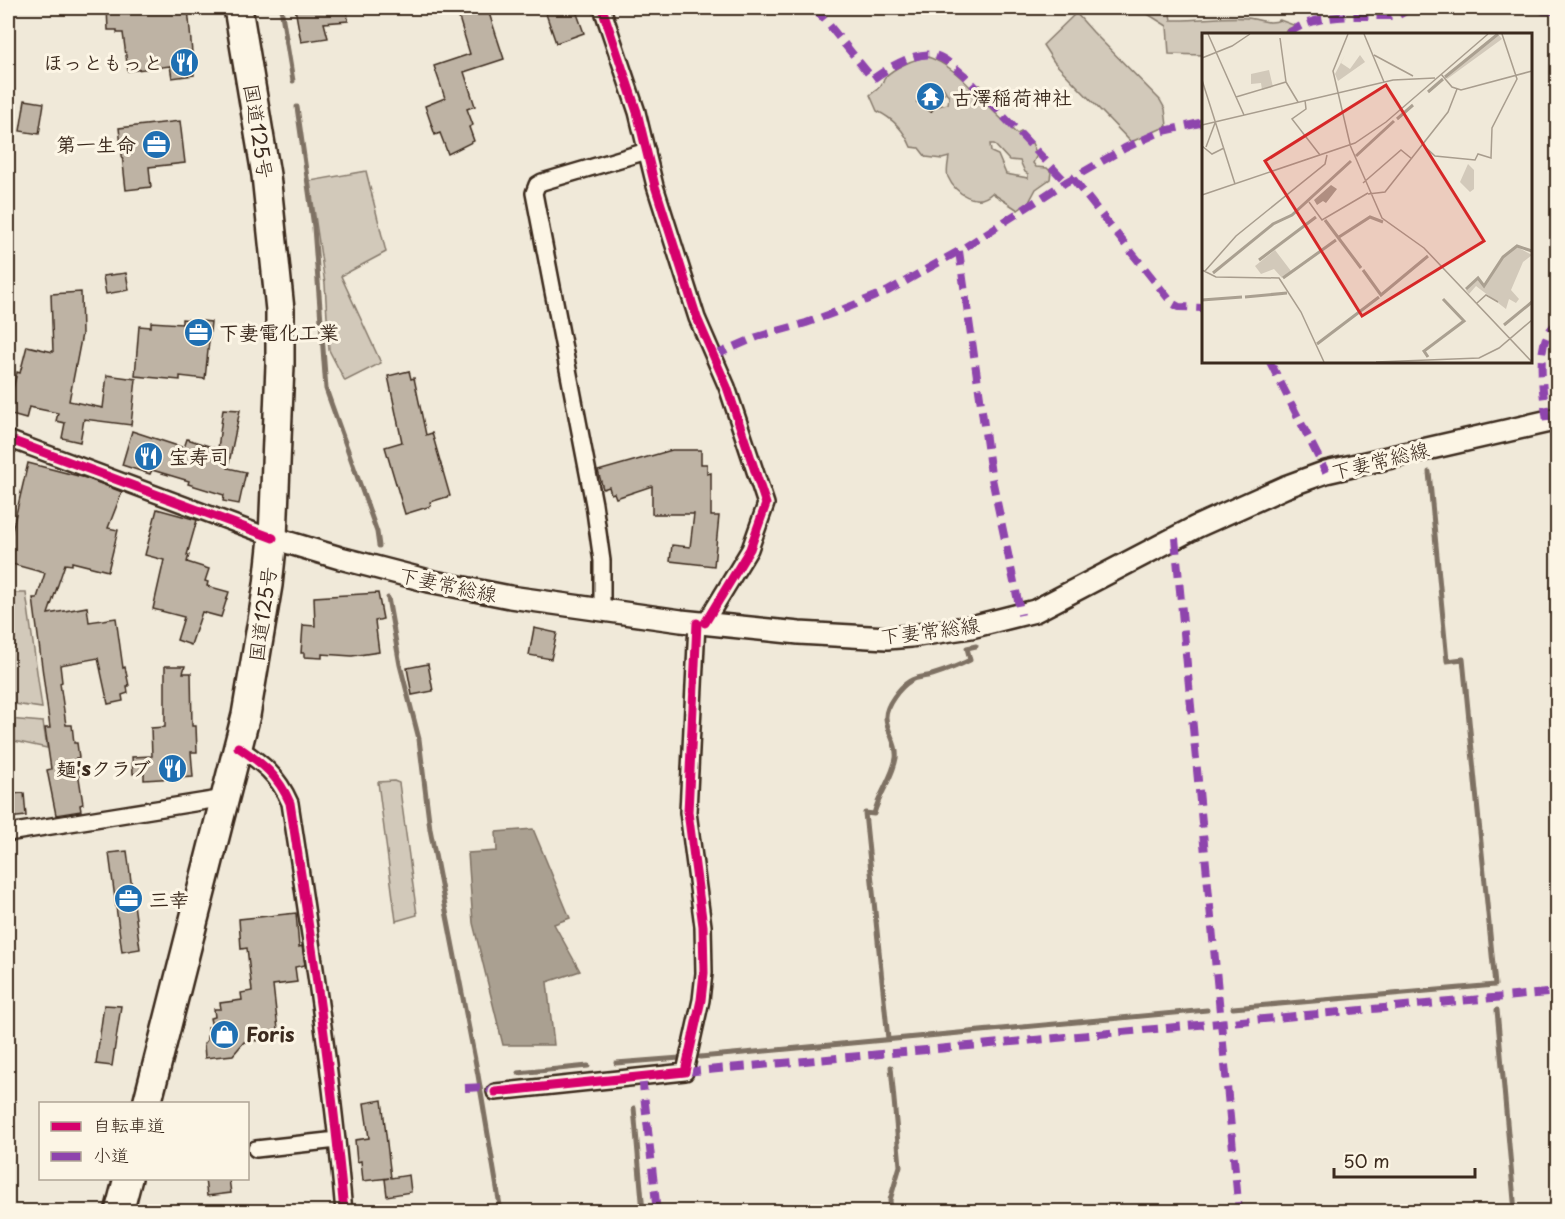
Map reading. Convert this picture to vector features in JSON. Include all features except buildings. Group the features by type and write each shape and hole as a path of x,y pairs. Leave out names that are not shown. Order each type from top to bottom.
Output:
{"highway":[{"name":"国道125号","path":"148,1102 238,747 257,654 273,538 280,310 266,175 238,8"},
{"path":"119,1212 128,1180"}],"main road":[{"name":"下妻常総線","path":"273,538 457,588 701,623 799,633 888,638 938,633 1035,611 1196,527 1284,487 1345,467 1557,420"}],"street":[{"path":"495,1092 685,1072 699,1011 704,974 703,927 688,812 701,623 750,549 766,504 727,387 694,309 655,186 637,112 604,8"},
{"path":"602,610 602,561 594,504 534,193 537,185 543,182 647,151"},
{"path":"8,439 273,538"},
{"path":"238,747 263,763 283,785 290,803 338,1140 344,1212"},
{"path":"8,833 225,798"},
{"path":"256,1149 338,1140"}],"shaded area":[{"path":"1138,8 1169,8 1171,20 1248,18 1268,22 1280,20 1296,26 1284,33 1202,33 1202,55 1169,54 1167,26"},
{"path":"1076,13 1160,100 1165,109 1167,126 1131,142 1054,62 1043,45"},
{"path":"928,57 946,66 972,89 980,85 994,100 988,106 1017,134 1021,132 1032,143 1037,155 1033,163 1036,167 1047,168 1051,172 1050,179 1036,189 1029,202 1018,210 992,193 980,199 973,199 961,193 948,177 949,157 942,159 926,157 919,148 911,147 902,130 893,121 877,111 870,95 880,86 885,77 911,61","holes":["931,83 938,88 943,87 949,97 948,104 934,107 917,102","990,144 994,144 1009,160 1020,161 1028,178 1006,174 998,155 991,152"]},
{"path":"366,171 386,252 341,276 381,363 345,381 329,350 325,284 310,181"},
{"path":"8,593 26,593 42,708 8,703"},
{"path":"8,719 43,722 47,748 9,740"},
{"path":"378,782 399,783 417,915 396,921"},
{"path":"533,829 570,918 554,924 580,971 547,982 554,1045 503,1045 473,923 468,853 497,851 496,832"}],"waterway":[{"path":"281,8 293,81"},
{"path":"297,107 314,227 326,389 377,532 379,546"},
{"path":"1233,1008 1495,985 1463,659 1447,661 1429,472"},
{"path":"388,598 400,665 419,739 430,829 478,1075 501,1212"},
{"path":"888,1039 865,813 874,814 896,758 886,713 894,697 910,681 942,672 970,660 967,648 976,646"},
{"path":"700,1057 1207,1010"},
{"path":"1497,1010 1515,1212"},
{"path":"616,1063 680,1058"},
{"path":"518,1073 588,1066"},
{"path":"891,1067 900,1166 890,1200 891,1212"},
{"path":"634,1108 643,1212"}],"marked path":[{"path":"815,8 873,79 910,58 927,54 947,61 965,76 1066,182"},
{"path":"1290,33 1299,27 1326,18 1397,16 1404,12 1405,8"},
{"path":"1542,8 1543,11 1558,11"},
{"path":"713,356 757,337 806,323 888,291 959,251 1066,182 1125,148 1160,132 1202,122"},
{"path":"1073,179 1172,303 1179,307 1202,308"},
{"path":"959,251 991,474 1021,615"},
{"path":"1547,421 1542,383 1542,354 1550,330 1558,323"},
{"path":"1271,363 1326,472"},
{"path":"1175,538 1239,1212"},
{"path":"685,1072 1558,992"},
{"path":"642,1076 657,1212"},
{"path":"465,1088 485,1087 495,1092"}],"cycle path":[{"path":"602,8 637,112 655,186 697,318 727,387 766,504 750,549 705,623"},
{"path":"8,439 273,538"},
{"path":"495,1092 685,1072 701,1000 704,973 703,926 688,812 697,623"},
{"path":"238,747 275,777 290,803 327,1058 344,1212"}],"place":[{"name":"ほっともっと","path":"184,62"},
{"name":"古澤稲荷神社","path":"931,97"},
{"name":"第一生命","path":"157,144"},
{"name":"下妻電化工業","path":"198,332"},
{"name":"宝寿司","path":"148,456"},
{"name":"麺'sクラブ","path":"172,768"},
{"name":"三幸","path":"128,899"},
{"name":"Foris","path":"225,1034"}]}
